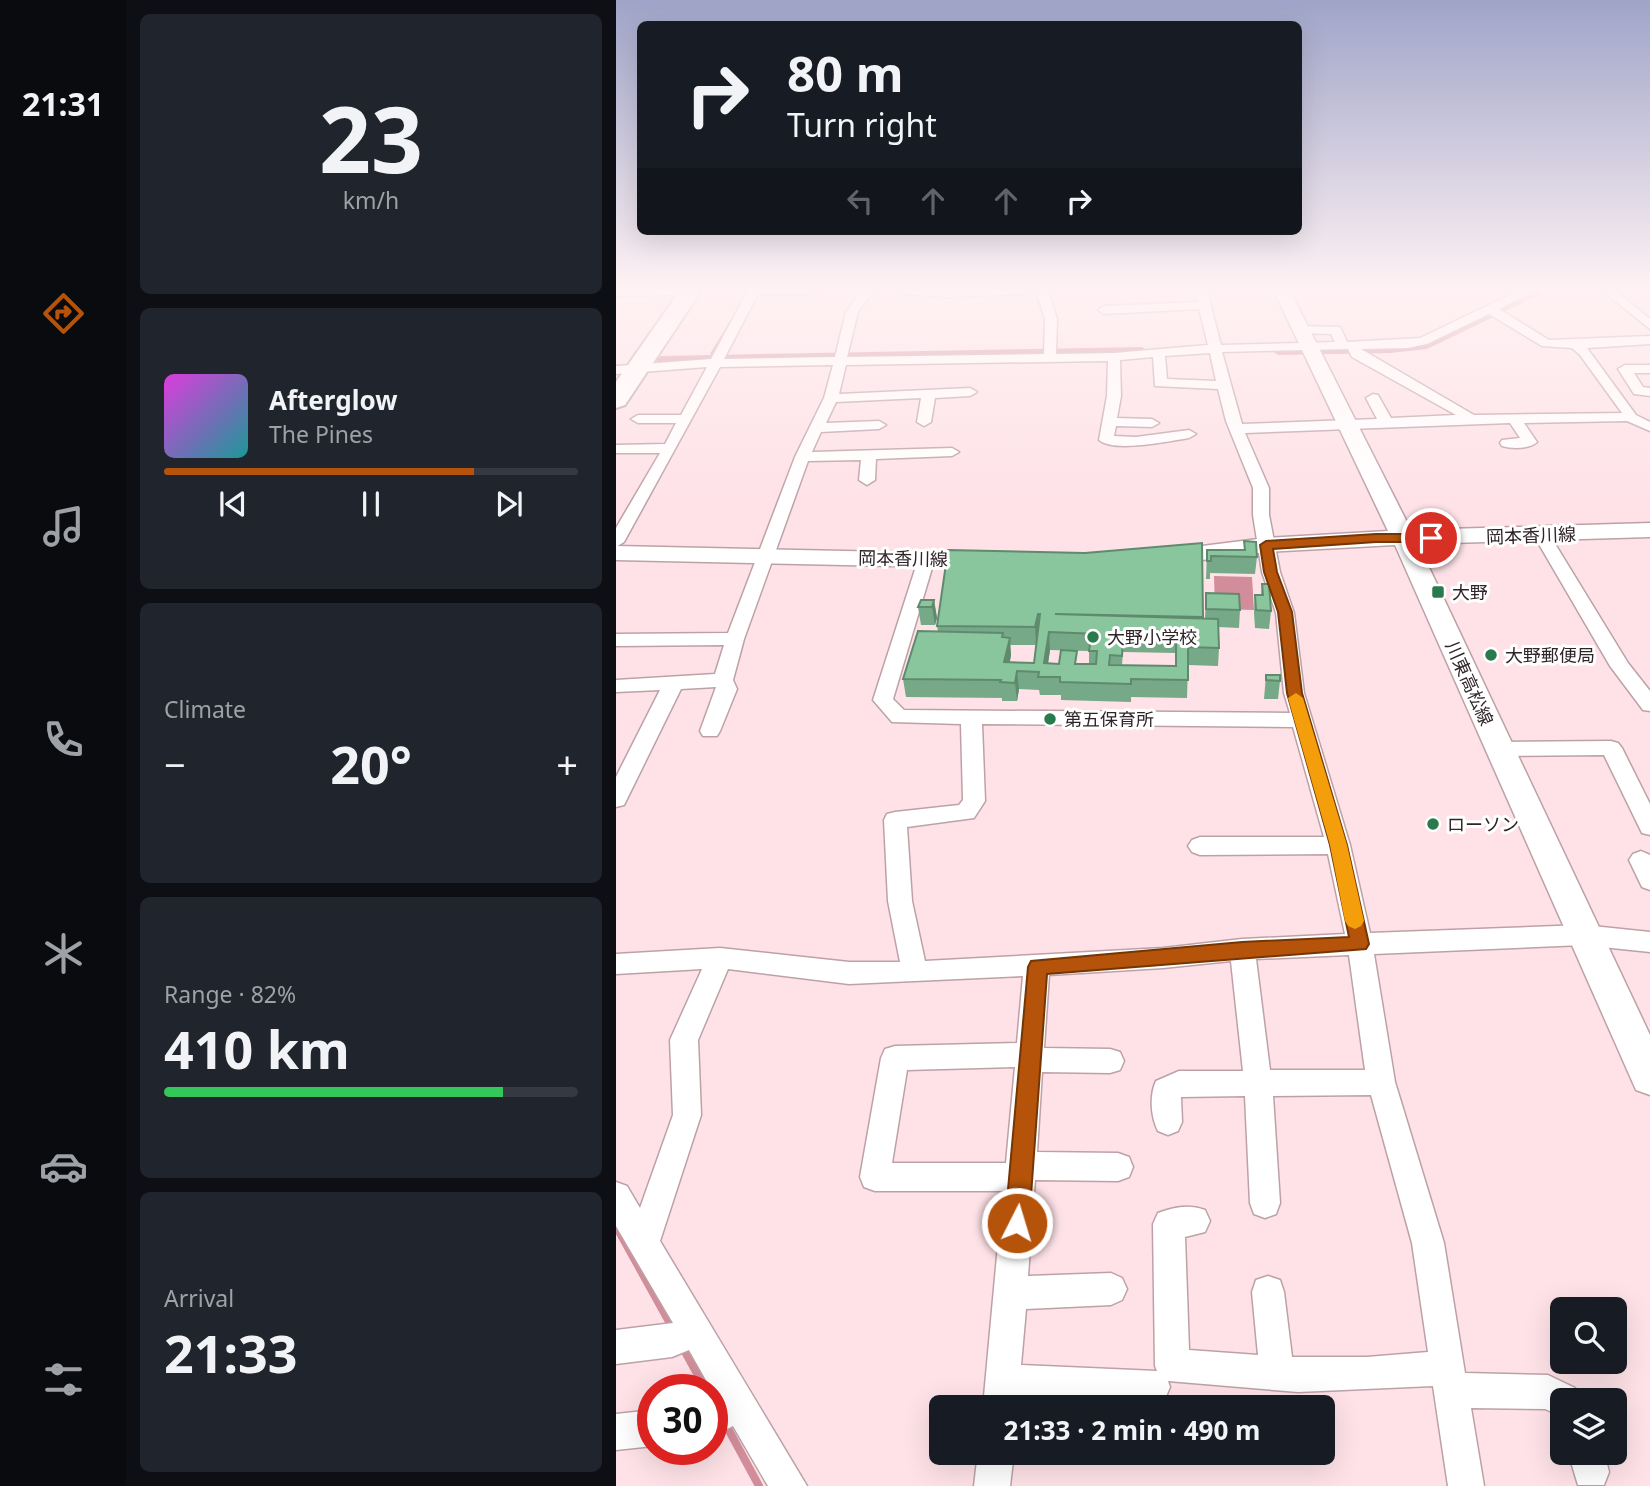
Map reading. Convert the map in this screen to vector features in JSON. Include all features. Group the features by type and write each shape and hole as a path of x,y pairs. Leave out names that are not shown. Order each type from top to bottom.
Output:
{"highway":[{"path":"616,400 622,370"}],"main road":[{"name":"川東高松線","path":"1315,360 1404,539 1650,1077"},
{"name":"岡本香川線","path":"1138,560 1266,545 1376,538 1650,530"},
{"name":"岡本香川線","path":"616,553 1009,562"}],"street":[{"path":"616,542 716,360"},
{"path":"622,370 714,363 824,360"},
{"path":"710,731 727,689 723,680 735,639 802,457 831,398 838,360"},
{"path":"1114,360 1114,396 1106,440 1136,441 1189,434"},
{"path":"1159,360 1160,383 1224,385"},
{"path":"1220,360 1236,429 1261,488 1261,515 1271,572 1285,612 1291,669 1302,720 1338,845 1360,944 1381,1082 1428,1243 1466,1486"},
{"path":"1373,360 1471,419"},
{"path":"1591,360 1629,413 1629,417"},
{"path":"1650,369 1625,369 1639,391 1650,392"},
{"path":"831,398 970,392"},
{"path":"924,422 929,394"},
{"path":"1373,398 1387,424"},
{"path":"1236,429 1471,419 1629,417 1650,427"},
{"path":"638,419 685,419"},
{"path":"1507,443 1530,442 1515,420"},
{"path":"1108,422 1152,423"},
{"path":"816,428 879,425"},
{"path":"616,449 669,448"},
{"path":"802,457 952,452"},
{"path":"867,480 869,456"},
{"path":"1541,534 1620,666 1650,705"},
{"path":"926,558 883,700 899,717 1302,720"},
{"path":"616,640 735,639"},
{"path":"616,686 723,680"},
{"path":"616,799 673,684"},
{"path":"915,972 900,901 895,820 967,812 974,801 971,718"},
{"path":"1500,749 1611,748 1650,827"},
{"path":"1200,846 1338,845"},
{"path":"616,964 720,958 849,972 915,972 1037,967 1242,949 1360,944 1583,935 1650,942"},
{"path":"1242,949 1258,1083 1265,1203"},
{"path":"642,1245 687,1115 684,1040 720,958"},
{"path":"1037,967 1002,1394 1153,1387"},
{"path":"1110,1061 1030,1057 895,1058 875,1177 1118,1167"},
{"path":"1168,1122 1166,1090 1179,1084 1381,1082"},
{"path":"616,1197 704,1374"},
{"path":"1194,1221 1169,1224 1172,1366 1277,1374 1367,1374 1449,1379 1550,1393"},
{"path":"1012,1293 1111,1289"},
{"path":"1269,1292 1277,1374"},
{"path":"616,1347 684,1334"},
{"path":"728,1418 789,1486"},
{"path":"616,1432 637,1428"},
{"path":"992,1486 994,1465"}],"shaded area":[{"path":"1214,576 1252,577 1254,610 1215,609"}],"building":[{"path":"1244,541 1256,542 1257,557 1211,556 1211,561 1207,561 1207,550 1245,550"},
{"path":"1202,543 1203,617 1055,614 1218,619 1219,648 1188,647 1188,680 1131,679 1131,684 1060,682 1060,677 1038,677 1039,672 1017,671 1015,683 1000,682 1001,680 903,679 918,631 1003,633 1002,637 1010,638 1004,662 1034,663 1040,614 1035,627 937,626 948,550 1085,553","holes":["1049,632 1099,634 1099,637 1091,637 1089,651 1097,651 1096,664 1075,664 1077,651 1061,650 1059,664 1044,663","1112,634 1176,635 1176,666 1109,665 1110,655 1122,656 1123,640 1111,639"]},
{"path":"1262,584 1269,584 1271,611 1256,610 1255,595 1263,595"},
{"path":"1206,593 1239,594 1240,610 1206,609"},
{"path":"921,600 934,600 932,607 918,607"},
{"path":"1266,675 1280,675 1280,681 1266,680"}],"waterway":[{"path":"616,1226 672,1327"},
{"path":"683,1348 697,1374"},
{"path":"728,1429 759,1486"}],"slow traffic":[{"path":"1296,698 1338,845 1355,921"}],"place":[{"name":"大野","path":"1438,592"},
{"name":"大野小学校","path":"1093,637"},
{"name":"大野郵便局","path":"1491,655"},
{"name":"第五保育所","path":"1050,719"},
{"name":"ローソン","path":"1433,824"}],"route":[{"path":"1017,1223 1037,967 1242,949 1360,944 1338,845 1294,693 1285,612 1271,572 1266,545 1376,538 1431,538"}]}
